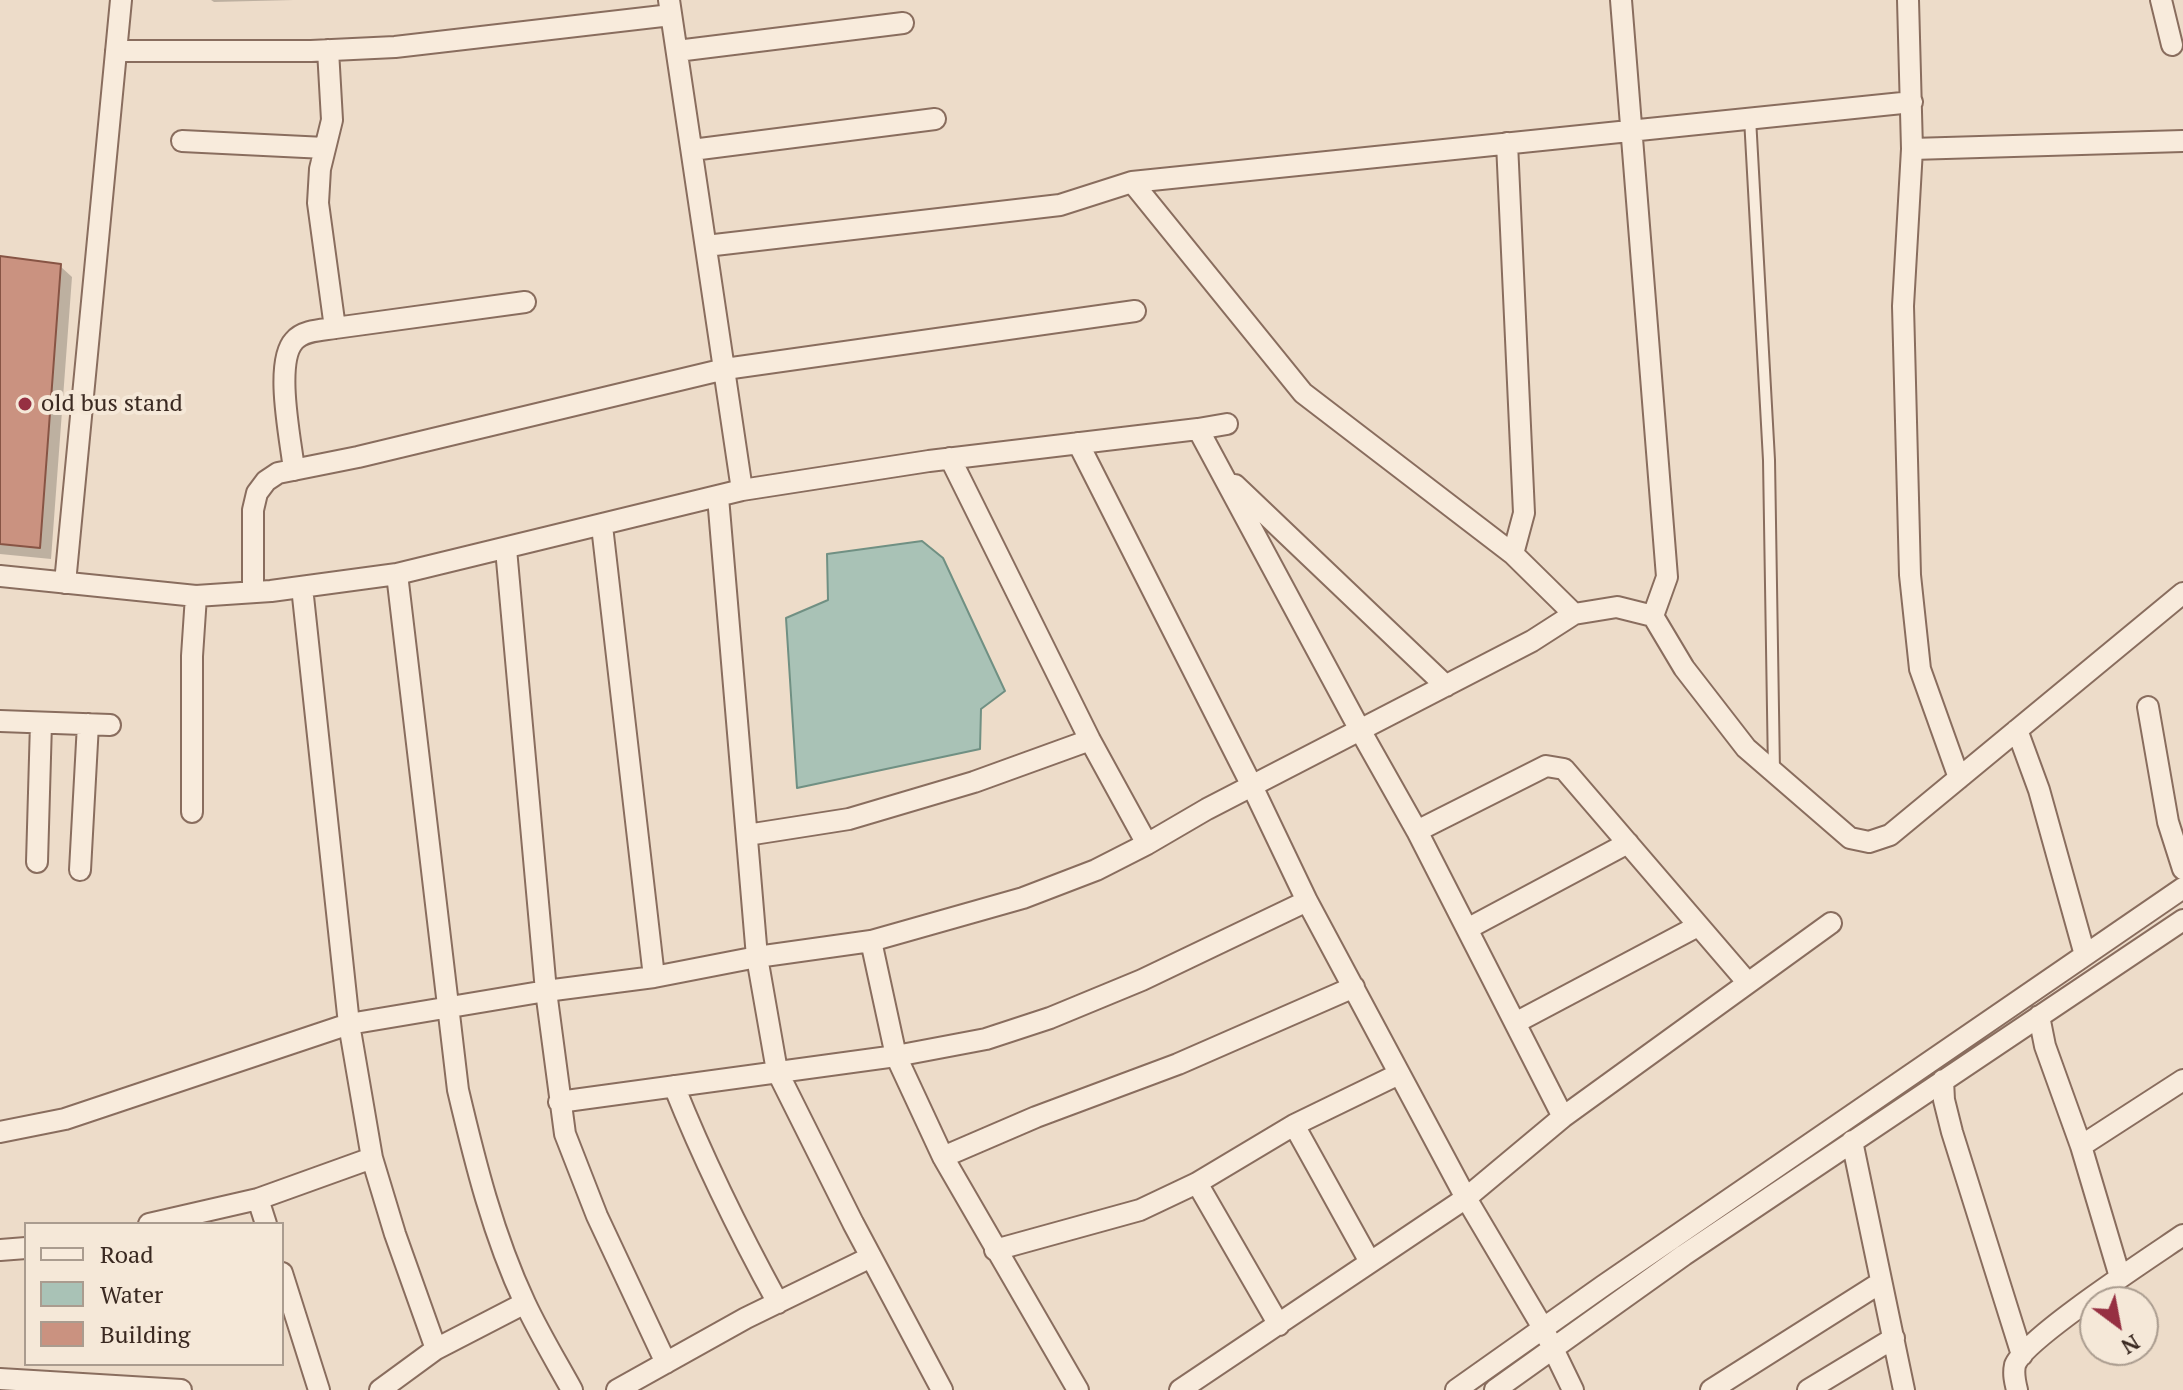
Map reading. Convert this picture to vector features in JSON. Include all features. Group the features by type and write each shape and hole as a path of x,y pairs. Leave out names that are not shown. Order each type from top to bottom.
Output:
{"street":[{"path":"65,583 121,0"},
{"path":"1621,0 1667,577 1653,616"},
{"path":"1908,0 1912,149 1903,306 1910,575 1920,669 1959,778"},
{"path":"2161,0 2172,45"},
{"path":"116,51 395,47 670,7 742,490"},
{"path":"677,51 903,23"},
{"path":"328,50 332,120 320,169 318,203 335,328"},
{"path":"706,246 1060,205 1132,182 1912,102"},
{"path":"692,150 935,119"},
{"path":"182,141 325,148"},
{"path":"1912,149 2183,141"},
{"path":"1507,143 1524,513 1513,554"},
{"path":"1132,182 1303,393 1513,554 1574,614"},
{"path":"294,470 285,378 287,352 295,339 305,333 335,328 525,302"},
{"path":"253,591 253,510 257,493 266,481 278,473 358,457 725,369 1135,311"},
{"path":"0,576 196,596 302,587 397,574 742,490 950,458 1227,424"},
{"path":"1198,429 1417,831 1563,1117"},
{"path":"1078,443 1307,901 1466,1198 1543,1328 1573,1390"},
{"path":"950,458 1090,740 1147,844"},
{"path":"1221,471 1446,686"},
{"path":"718,497 757,957 777,1071 942,1390"},
{"path":"602,526 654,977"},
{"path":"506,549 546,991 565,1134 597,1216 666,1363"},
{"path":"397,574 446,1009 458,1090 497,1236 525,1303 572,1390"},
{"path":"302,587 349,1024 372,1158 436,1349"},
{"path":"0,1132 65,1119 349,1024 871,941 1023,898 1096,870 1147,844 1532,641 1574,614 1617,607 1653,616 1684,668 1746,748 1850,838 1869,842 1890,835 2183,593"},
{"path":"192,812 192,656 196,596"},
{"path":"2148,707 2168,822 2183,869"},
{"path":"0,721 110,725"},
{"path":"37,862 41,723"},
{"path":"80,870 88,724"},
{"path":"2017,730 2039,790 2085,955"},
{"path":"747,835 849,819 974,782 1090,740"},
{"path":"1417,831 1546,766 1564,769 1748,983"},
{"path":"1467,929 1628,843"},
{"path":"1456,1390 2183,888"},
{"path":"559,1102 896,1056 986,1039 1050,1018 1142,980 1307,901"},
{"path":"1495,1390 1684,1255 2183,920"},
{"path":"1180,1390 1466,1198 1563,1117 1831,923"},
{"path":"1515,1023 1698,926"},
{"path":"871,941 896,1056 943,1157 1078,1390"},
{"path":"943,1157 1036,1117 1178,1064 1354,987"},
{"path":"2039,1016 2120,1277"},
{"path":"995,1250 1140,1210 1197,1183 1294,1125 1399,1074"},
{"path":"1943,1080 1944,1100 1952,1132 2022,1355"},
{"path":"2081,1146 2183,1080"},
{"path":"674,1086 701,1154 778,1303"},
{"path":"1294,1125 1370,1262"},
{"path":"1852,1141 1904,1390"},
{"path":"158,1222 258,1199 372,1158"},
{"path":"1197,1183 1279,1325"},
{"path":"258,1199 265,1222"},
{"path":"2017,1390 2014,1378 2016,1364 2038,1339 2120,1277 2183,1235"},
{"path":"0,1250 24,1248"},
{"path":"617,1390 871,1257"},
{"path":"284,1279 319,1390"},
{"path":"1711,1390 1880,1283"},
{"path":"380,1390 436,1349 525,1303"},
{"path":"1808,1390 1894,1338"},
{"path":"0,1379 181,1390"}],"lane":[{"path":"1750,118 1769,460 1774,773"}],"water":[{"path":"922,541 943,558 1005,691 981,709 980,749 797,788 786,618 828,600 827,554"}],"building":[{"name":"old bus stand","path":"0,256 61,264 40,548 0,544"}],"place":[{"name":"old bus stand","path":"25,404"}]}
